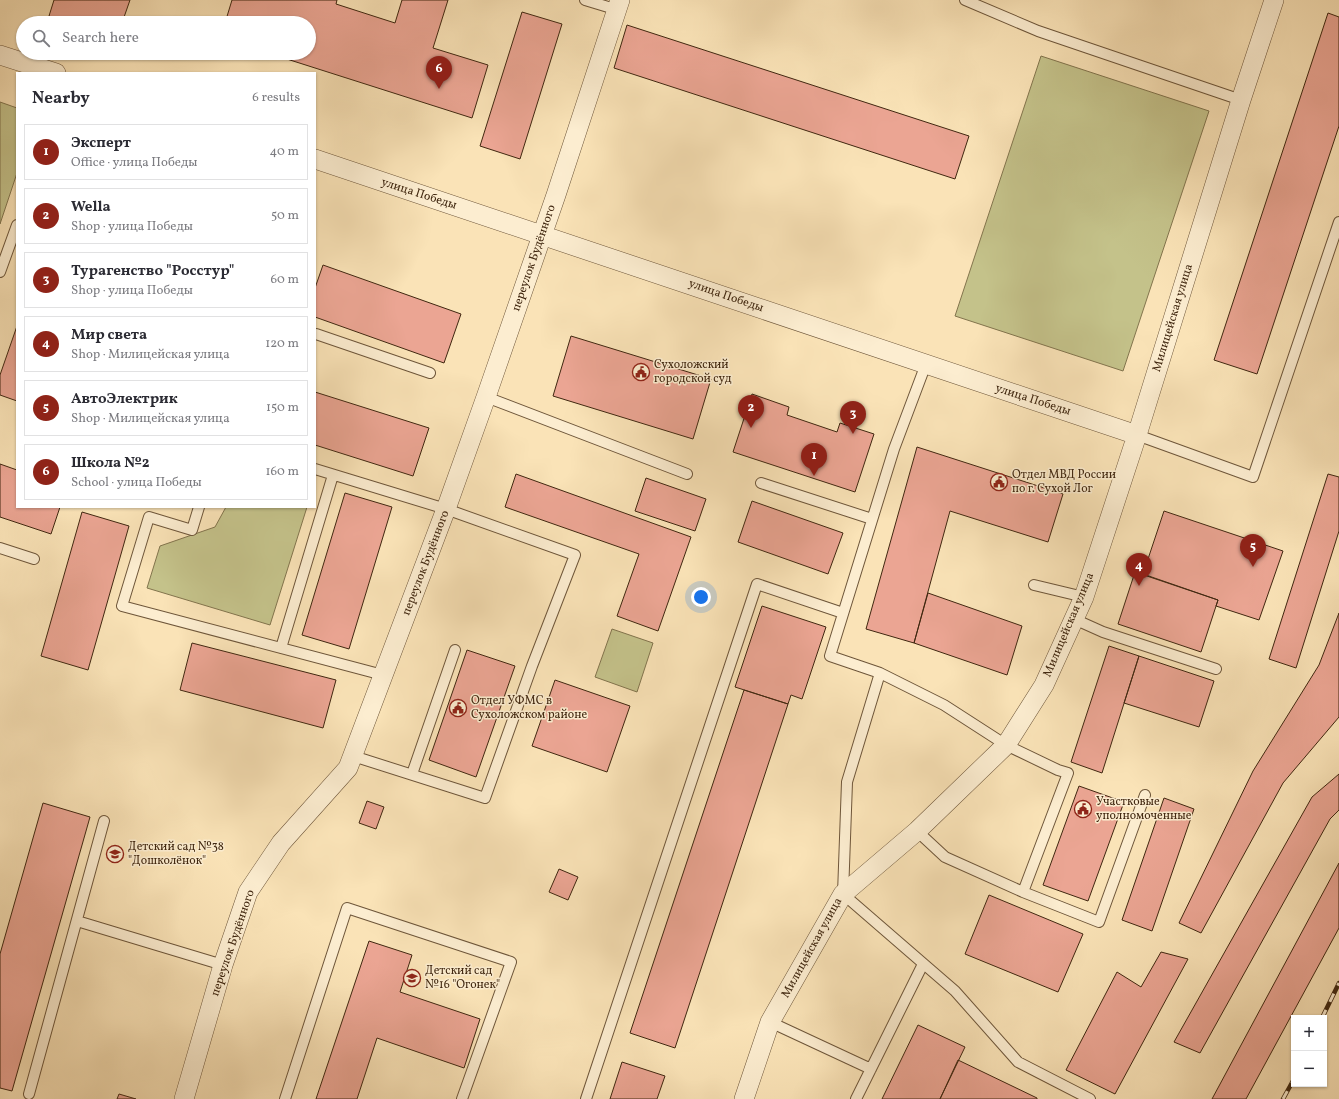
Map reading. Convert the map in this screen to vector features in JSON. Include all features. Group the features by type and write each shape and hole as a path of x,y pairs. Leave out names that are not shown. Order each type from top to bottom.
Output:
{"street":[{"name":"Милицейская улица","path":"744,1099 770,1022 843,894 917,831 1006,745 1044,685 1084,597 1274,0"},
{"name":"переулок Будённого","path":"184,1099 223,965 248,892 281,843 348,768 353,756 446,509 486,397 619,5"},
{"path":"0,54 16,59"},
{"path":"18,60 53,72"},
{"name":"улица Победы","path":"316,159 542,234 1136,435"}],"lane":[{"path":"585,0 619,5"},
{"path":"965,0 1038,31 1242,100"},
{"path":"1136,435 1254,477 1339,222"},
{"path":"0,272 3,255 16,227"},
{"path":"316,334 430,373"},
{"path":"926,364 894,449 830,656 880,673 944,705 1006,745 1058,770 1068,773 1023,892"},
{"path":"486,397 687,474"},
{"path":"316,469 446,509 575,555 532,666 485,798 353,756"},
{"path":"281,648 333,475"},
{"path":"762,483 872,519"},
{"path":"199,508 192,530 149,517 122,606 383,675"},
{"path":"0,548 34,559"},
{"path":"586,1099 757,584 843,613"},
{"path":"1034,585 1084,597"},
{"path":"1074,619 1103,632 1216,669"},
{"path":"412,774 455,650"},
{"path":"880,673 847,782 843,894 955,991 1018,1062 1090,1099"},
{"path":"917,831 945,857 1023,892 1099,922 1145,795"},
{"path":"29,1094 104,821"},
{"path":"285,1099 347,908 511,962 462,1099"},
{"path":"77,921 223,965"},
{"path":"856,1099 924,964"},
{"path":"770,1022 871,1069"}],"shaded area":[{"path":"1041,56 1209,111 1123,371 955,316"},
{"path":"0,102 16,108 16,176 0,224"},
{"path":"225,508 307,508 270,625 147,588 160,546 215,527"},
{"path":"612,629 653,643 637,692 595,677"}],"building":[{"path":"54,0 130,0 124,16 49,16"},
{"path":"232,0 337,0 336,4 395,23 402,0 448,0 433,48 488,65 472,118 290,60 316,60 316,16 227,16"},
{"path":"522,12 562,24 520,159 480,146"},
{"path":"1328,13 1339,17 1339,126 1257,374 1214,360"},
{"path":"627,25 969,136 955,179 614,68"},
{"path":"323,265 461,314 444,363 316,317 316,285"},
{"path":"16,329 16,401 0,395 0,375"},
{"path":"571,336 711,379 693,439 553,396"},
{"path":"316,392 429,428 413,476 316,445"},
{"path":"752,394 789,407 787,415 837,432 840,423 874,434 855,492 733,452"},
{"path":"917,447 1063,494 1048,542 950,511 914,643 866,629"},
{"path":"0,464 16,470 16,508 60,508 51,534 0,517"},
{"path":"516,474 691,537 658,631 617,616 639,554 505,507"},
{"path":"1328,474 1339,477 1339,531 1296,668 1269,659"},
{"path":"646,478 706,499 695,531 635,511"},
{"path":"345,493 392,507 349,649 302,635"},
{"path":"752,501 843,533 828,574 738,542"},
{"path":"1164,511 1283,551 1259,620 1216,606 1218,600 1143,574"},
{"path":"82,512 129,526 88,670 41,656"},
{"path":"1135,572 1218,600 1201,652 1118,624"},
{"path":"928,593 1022,626 1007,675 914,643"},
{"path":"762,606 826,627 802,699 791,695 788,704 735,687"},
{"path":"1339,613 1339,717 1283,783 1201,933 1179,923 1253,771 1319,665"},
{"path":"192,643 336,680 323,728 180,690"},
{"path":"1109,646 1139,656 1102,773 1071,762"},
{"path":"467,650 515,666 476,777 429,760"},
{"path":"1139,656 1214,681 1199,727 1124,703"},
{"path":"555,680 630,706 607,772 532,746"},
{"path":"744,690 788,704 675,1048 630,1033"},
{"path":"1339,774 1339,810 1330,819 1200,1053 1174,1042 1312,797"},
{"path":"1079,786 1124,802 1088,901 1043,885"},
{"path":"1164,798 1194,809 1152,931 1122,920"},
{"path":"367,801 384,807 376,829 359,823"},
{"path":"43,803 90,817 12,1091 0,1088 0,954"},
{"path":"1339,863 1339,928 1246,1099 1212,1099"},
{"path":"559,869 578,877 568,900 549,892"},
{"path":"989,895 1083,934 1058,992 965,954"},
{"path":"369,941 412,955 400,992 480,1019 464,1068 377,1038 357,1099 316,1099"},
{"path":"1161,952 1188,959 1115,1094 1066,1070 1117,972 1141,987"},
{"path":"918,1025 965,1047 940,1099 882,1099"},
{"path":"958,1060 1037,1098 1037,1099 940,1099"},
{"path":"622,1062 665,1076 657,1099 610,1099"},
{"path":"119,1094 136,1099 117,1099"}],"railway":[{"path":"1323,1015 1339,983"},
{"path":"1283,1099 1291,1084"}],"place":[{"name":"Школа №2","path":"439,89"},
{"name":"Сухоложский городской суд","path":"641,372"},
{"name":"Wella","path":"751,428"},
{"name":"Турагенство \"Росстур\"","path":"853,434"},
{"name":"Эксперт","path":"814,476"},
{"name":"Отдел МВД России по г. Сухой Лог","path":"999,482"},
{"name":"АвтоЭлектрик","path":"1253,567"},
{"name":"Мир света","path":"1139,586"},
{"name":"Отдел УФМС в Сухоложском районе","path":"458,708"},
{"name":"Участковые уполномоченные","path":"1083,809"},
{"name":"Детский сад №38 \"Дошколёнок\"","path":"115,854"},
{"name":"Детский сад №16 \"Огонек\"","path":"412,978"}]}
